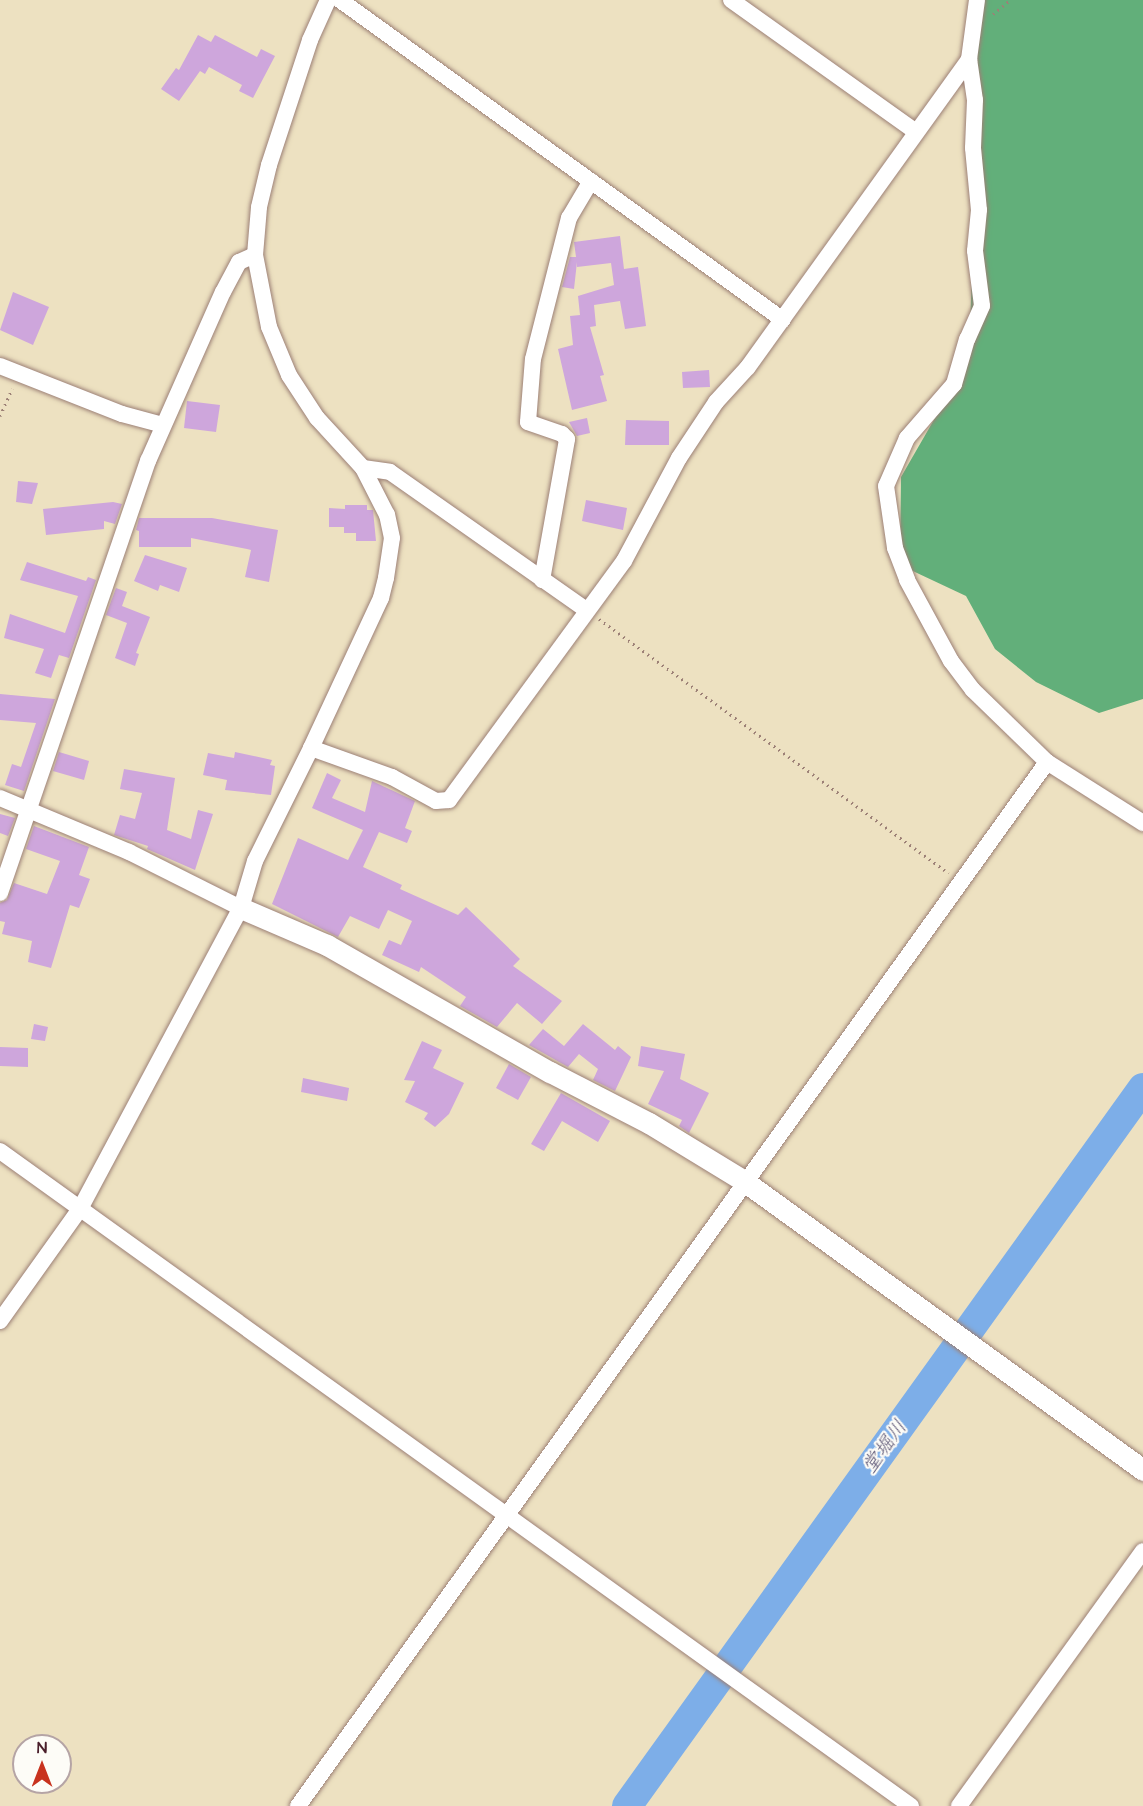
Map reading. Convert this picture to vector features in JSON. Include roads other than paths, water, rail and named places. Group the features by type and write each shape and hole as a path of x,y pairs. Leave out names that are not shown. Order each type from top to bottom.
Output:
{"street":[{"path":"0,1321 80,1209 241,908 255,861 381,598 391,553 390,525 363,468 317,418 289,375 270,327 255,255 259,207 269,165 307,51 328,0"},
{"path":"340,0 783,320"},
{"path":"731,0 916,132"},
{"path":"977,0 969,58 975,100 973,148 979,210 975,251 982,306 967,339 954,384 907,438 886,486 895,548 907,580 951,661 973,690 1047,762 1143,823"},
{"path":"311,748 392,777 436,801 449,800 624,561 679,458 716,402 748,367 783,320 969,58"},
{"path":"542,580 567,440 562,434 528,422 533,359 568,218 591,182"},
{"path":"0,893 163,425 228,282 239,262 255,255"},
{"path":"0,366 122,414 163,425"},
{"path":"363,468 390,472 586,610"},
{"path":"297,1806 1047,762"},
{"path":"0,798 31,808 241,908 327,945 550,1072 649,1123 744,1181 1143,1470"},
{"path":"0,1151 911,1806"},
{"path":"959,1806 1143,1551"}],"waterway":[{"name":"堂堀川","path":"627,1806 1143,1088"}]}
